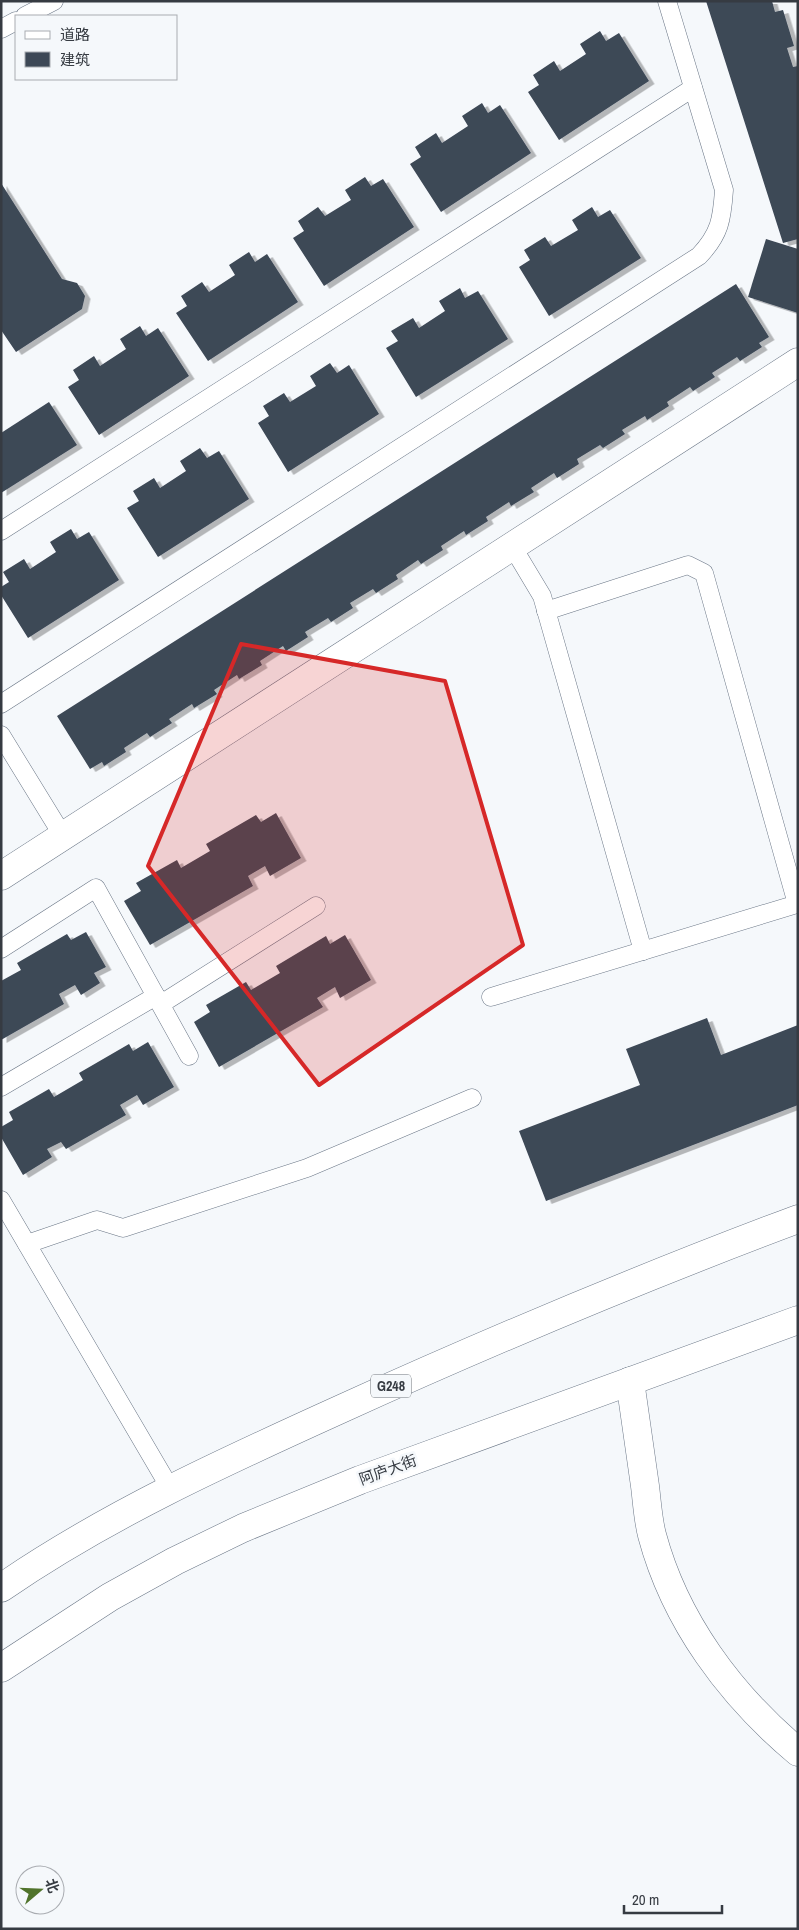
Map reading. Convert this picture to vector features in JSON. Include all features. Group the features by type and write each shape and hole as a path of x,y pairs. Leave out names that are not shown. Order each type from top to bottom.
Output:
{"main road":[{"path":"1,876 798,362"},
{"name":"G248","path":"1,1588 77,1540 170,1488 404,1380 599,1297 798,1219"},
{"name":"阿庐大街","path":"1,1668 110,1597 175,1561 243,1528 360,1480 798,1320"},
{"path":"630,1381 652,1534 683,1614 724,1677 768,1727 798,1752"}],"lane":[{"path":"27,15 54,1"},
{"path":"1,704 700,256 710,245 722,219 724,190 667,1"},
{"path":"1,29 15,22"},
{"path":"1,531 693,88"},
{"path":"512,546 542,596 643,951"},
{"path":"492,997 797,904 704,573 688,565 546,611"},
{"path":"1,735 63,836"},
{"path":"1,949 96,888 189,1056"},
{"path":"1,1087 158,1000 316,906"},
{"path":"27,1244 97,1220 122,1228 307,1168 472,1098"},
{"path":"1,1200 170,1488"}],"highlighted area":[{"path":"241,644 445,681 523,945 319,1085 148,866"}],"building":[{"path":"706,1 772,1 775,12 783,10 794,46 787,48 793,67 798,66 798,239 783,243"},
{"path":"600,31 606,41 619,33 649,81 559,140 528,92 539,85 533,75 554,61 560,71 586,54 580,44"},
{"path":"482,103 488,113 500,105 531,153 441,212 410,164 421,157 415,147 436,133 442,143 468,126 462,116"},
{"path":"365,177 371,186 383,179 414,227 324,286 293,238 304,231 298,221 318,207 325,216 351,200 345,190"},
{"path":"1,183 62,279 77,283 85,296 82,309 16,352 1,330"},
{"path":"592,207 598,217 610,210 641,258 549,316 519,267 530,260 524,250 545,237 551,246 578,230 572,220"},
{"path":"766,239 798,249 798,313 748,297"},
{"path":"249,252 255,262 267,254 298,302 208,361 176,313 187,306 181,296 202,282 209,292 235,275 229,265"},
{"path":"736,284 769,337 759,343 762,347 740,361 737,357 712,373 715,377 693,391 690,387 667,402 669,406 647,420 645,416 622,430 625,434 603,448 600,445 577,459 579,464 557,478 554,473 531,488 534,492 511,506 509,502 486,517 488,521 466,535 464,531 441,546 443,550 421,564 418,560 396,575 398,579 376,593 373,589 350,603 353,608 331,622 328,618 305,632 308,637 286,651 283,646 260,661 262,665 239,679 237,675 214,690 217,694 194,708 192,704 169,719 172,723 150,737 147,733 124,748 126,752 104,766 102,762 90,769 57,716"},
{"path":"460,288 465,298 478,291 508,339 416,397 386,348 398,341 391,331 413,318 419,328 445,311 439,301"},
{"path":"140,326 146,336 158,328 189,376 99,435 68,387 79,380 73,370 94,356 100,366 126,349 120,339"},
{"path":"330,363 337,373 349,365 379,414 288,472 258,423 269,416 263,406 284,393 290,402 316,386 310,376"},
{"path":"49,402 77,445 1,493 1,433"},
{"path":"200,448 207,458 219,451 249,499 158,557 127,508 139,501 133,491 154,478 160,488 186,471 180,461"},
{"path":"71,529 77,539 89,532 119,580 28,638 1,595 1,587 9,582 3,572 24,559 30,569 56,552 50,542"},
{"path":"276,813 301,858 270,876 265,866 248,876 253,886 150,945 124,901 141,891 136,883 177,860 181,868 210,851 206,844 256,815 261,822"},
{"path":"86,932 106,967 94,973 100,983 81,995 75,985 59,994 64,1004 1,1040 1,981 21,970 17,963 67,934 71,940"},
{"path":"345,935 371,980 340,998 335,987 317,998 323,1007 219,1067 194,1022 210,1012 206,1005 246,982 251,990 280,973 276,966 326,936 330,944"},
{"path":"707,1018 721,1055 798,1025 798,1105 546,1201 519,1131 640,1085 626,1049"},
{"path":"148,1042 174,1087 143,1105 137,1095 120,1105 126,1115 66,1149 61,1142 47,1149 52,1157 23,1175 1,1137 1,1127 13,1120 9,1112 49,1089 54,1097 83,1080 79,1073 129,1044 133,1051"}]}
